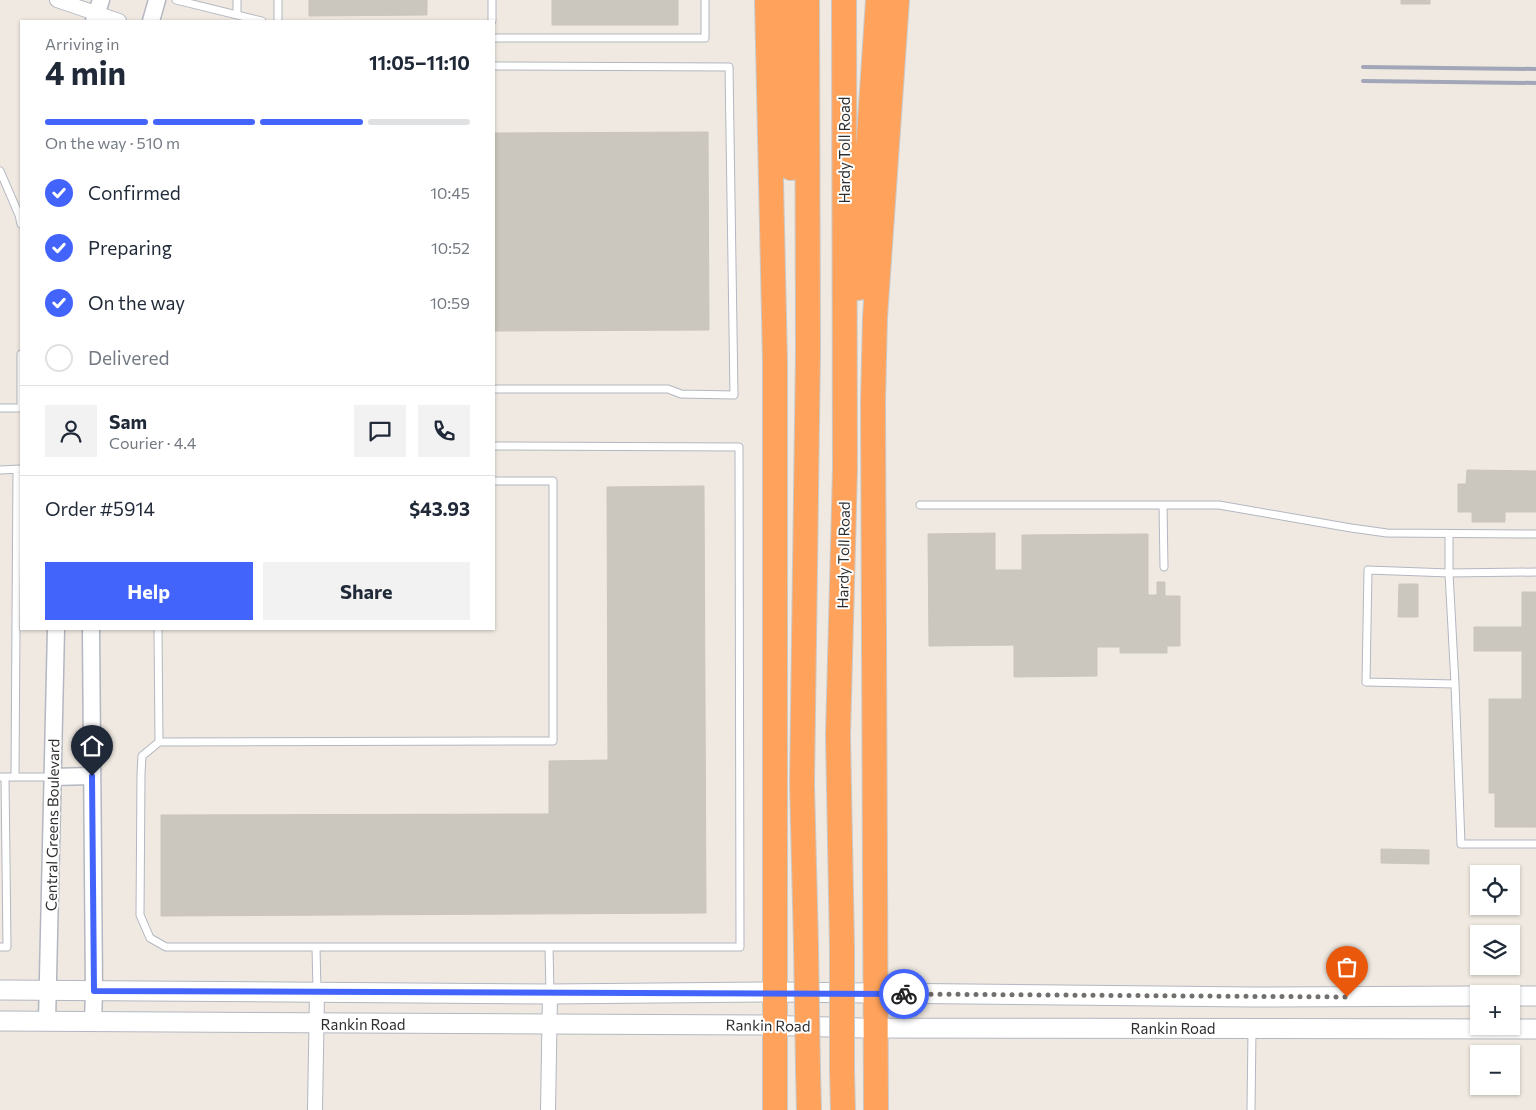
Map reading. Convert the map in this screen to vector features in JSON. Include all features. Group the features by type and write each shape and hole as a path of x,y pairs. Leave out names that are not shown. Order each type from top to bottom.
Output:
{"highway":[{"path":"767,0 776,362 775,1110"},
{"path":"788,0 792,210 808,351"},
{"path":"807,0 808,351 802,784 809,1110"},
{"name":"Hardy Toll Road","path":"843,1110 838,734 845,470 844,0"},
{"path":"845,470 878,0"},
{"path":"876,1110 873,401 875,317 897,0"}],"main road":[{"name":"Rankin Road","path":"0,990 550,994 775,992 1252,997 1470,996"},
{"path":"1520,996 1536,996"},
{"path":"1252,997 1252,1028"},
{"name":"Rankin Road","path":"0,1021 775,1025 876,1028 1536,1029"}],"street":[{"path":"58,0 117,20"},
{"path":"151,20 157,0"},
{"name":"Central Greens Boulevard","path":"48,1021 56,630"},
{"path":"91,630 93,1022"},
{"path":"52,777 92,776"},
{"path":"315,1110 317,993"},
{"path":"548,1110 550,994"}],"lane":[{"path":"176,0 258,20"},
{"path":"237,0 237,15"},
{"path":"278,0 278,20"},
{"path":"492,0 492,20"},
{"path":"495,38 705,38 705,0"},
{"path":"495,66 729,67 734,395 681,394 668,389 495,389"},
{"path":"0,171 20,219"},
{"path":"0,408 20,408"},
{"path":"495,446 740,448 740,947 166,948 150,938 140,915 142,756 159,742 553,742 553,481 495,481"},
{"path":"0,470 19,470 16,777"},
{"path":"920,505 1219,505 1387,533 1536,534"},
{"path":"1163,505 1164,567"},
{"path":"1449,534 1449,573 1461,844 1536,844"},
{"path":"1455,684 1366,682 1368,570 1449,573 1536,572"},
{"path":"158,630 159,742"},
{"path":"0,947 7,947 3,777 52,777"},
{"path":"549,946 550,994"},
{"path":"316,947 317,993"},
{"path":"1251,1110 1252,1028"}],"building":[{"path":"309,0 427,0 427,15 309,16"},
{"path":"552,0 678,0 678,25 552,25"},
{"path":"1401,0 1430,0 1430,4 1401,4"},
{"path":"708,132 709,330 495,331 495,133"},
{"path":"1467,470 1536,471 1536,512 1505,512 1505,522 1472,522 1472,512 1458,512 1458,484 1466,484"},
{"path":"704,486 706,913 161,916 161,815 549,814 549,761 608,760 607,487"},
{"path":"995,533 995,570 1022,570 1022,535 1148,534 1148,595 1157,595 1157,582 1165,582 1165,596 1180,596 1180,646 1167,646 1167,653 1120,653 1120,647 1097,647 1097,676 1014,677 1014,645 929,646 928,534"},
{"path":"1399,584 1418,584 1418,617 1398,617"},
{"path":"1522,592 1536,592 1536,827 1495,827 1495,793 1489,793 1489,699 1522,699 1522,651 1474,651 1474,627 1522,627"},
{"path":"1381,849 1429,850 1429,864 1381,863"}],"railway":[{"path":"1363,67 1536,69"},
{"path":"1363,81 1536,83"}],"way so far":[{"path":"904,994 1347,997"}],"route":[{"path":"92,776 94,991 531,994 775,992 904,994"}]}
